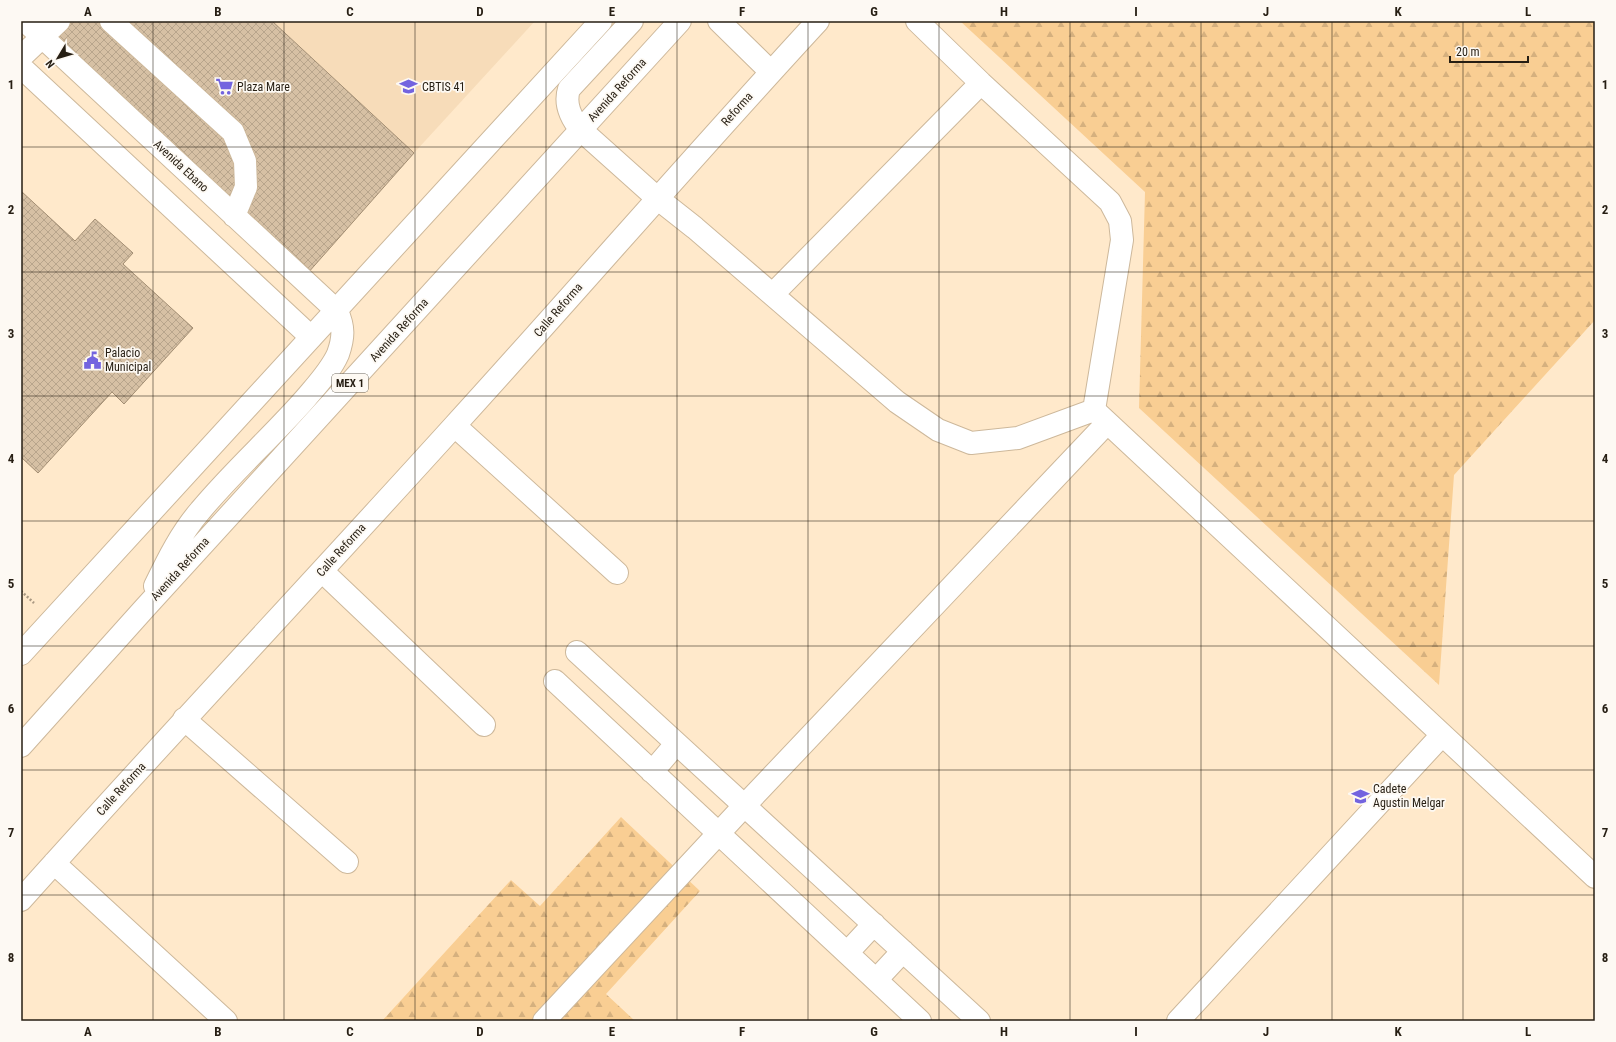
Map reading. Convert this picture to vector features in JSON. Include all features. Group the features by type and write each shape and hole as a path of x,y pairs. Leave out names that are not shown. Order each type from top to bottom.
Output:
{"main road":[{"name":"Avenida Ebano","path":"25,21 336,310"},
{"path":"21,57 59,21"},
{"path":"111,21 233,132 245,161 246,187 234,216"},
{"path":"21,654 601,21"},
{"path":"632,21 569,89 567,96 569,111 573,121 580,130 657,198 773,294 897,402 938,430 971,443 1018,438 1100,416"},
{"name":"Avenida Reforma","path":"21,746 680,21"},
{"path":"719,21 771,72"},
{"name":"Reforma","path":"657,198 818,21"},
{"path":"544,1021 745,805 1100,416 1122,240 1120,220 1110,202 982,83 918,21"},
{"path":"21,67 311,337"},
{"path":"773,294 982,83"},
{"name":"Calle Reforma","path":"21,900 184,719 455,426 657,198"},
{"path":"143,610 170,556 190,523 236,471 289,417 321,380 338,355 343,334 341,322 336,310"},
{"path":"1100,416 1595,878"},
{"path":"455,426 617,573"},
{"path":"322,571 484,724"},
{"path":"577,652 979,1021"},
{"path":"555,681 920,1021"},
{"path":"184,719 347,862"},
{"path":"1178,1021 1442,735"},
{"path":"652,772 676,744"},
{"path":"54,863 226,1021"},
{"path":"846,953 874,924"},
{"path":"876,980 903,951"}],"shaded area":[{"name":"CBTIS 41","path":"272,21 535,21 414,153"}],"green space":[{"path":"960,21 1595,21 1595,320 1454,475 1439,685 1139,408 1145,192"},
{"path":"621,817 700,891 606,994 635,1021 382,1021 511,880 540,906"}],"building":[{"name":"Plaza Mare","path":"33,21 272,21 414,153 307,274"},
{"name":"Palacio Municipal","path":"21,191 75,241 95,219 133,253 123,264 193,328 124,404 112,392 38,473 21,457"}],"place":[{"name":"Plaza Mare","path":"224,87"},
{"name":"CBTIS 41","path":"409,87"},
{"name":"Palacio Municipal","path":"92,360"},
{"name":"Cadete Agustin Melgar","path":"1360,796"}]}
